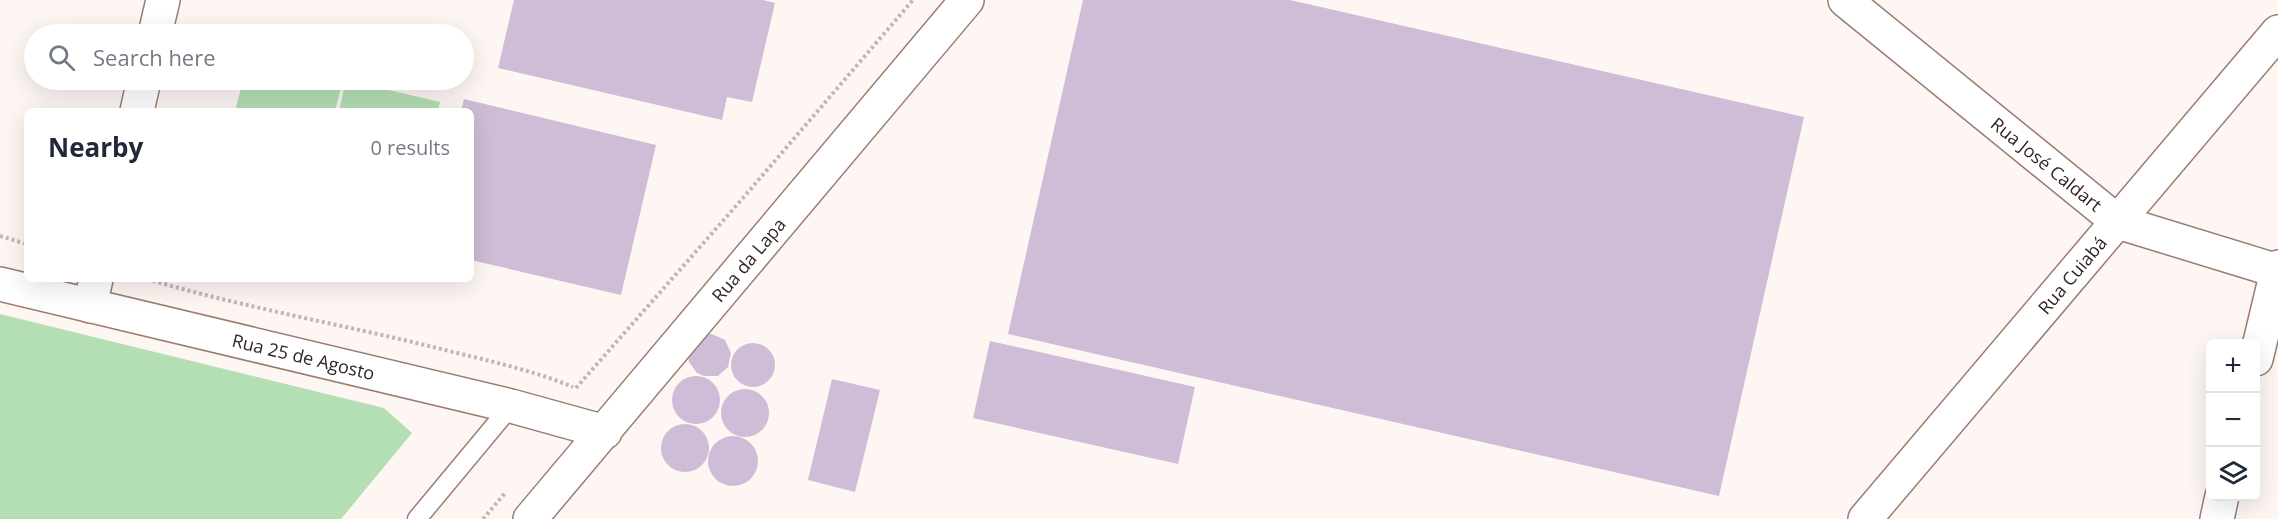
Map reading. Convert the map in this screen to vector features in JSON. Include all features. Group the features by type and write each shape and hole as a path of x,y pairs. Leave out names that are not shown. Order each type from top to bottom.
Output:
{"street":[{"path":"157,24 163,0"},
{"name":"Rua da Lapa","path":"530,519 967,0"},
{"name":"Rua José Caldart","path":"1864,6 2118,222 2278,269"},
{"name":"Rua Cuiabá","path":"1865,519 2278,32"},
{"path":"138,108 142,90"},
{"path":"2260,343 2278,269"},
{"name":"Rua 25 de Agosto","path":"0,284 93,292 605,432"},
{"path":"2217,519 2221,501"}],"lane":[{"path":"417,519 511,406"}],"path":[{"path":"576,388 913,0"},
{"path":"0,236 24,243"}],"green space":[{"path":"240,90 340,90 336,108 236,108"},
{"path":"344,90 389,90 440,102 439,108 340,108"},
{"path":"0,314 384,408 412,433 341,519 0,519"}],"building":[{"path":"514,0 763,0 775,3 752,102 727,97 722,120 498,68"},
{"path":"1083,0 1290,0 1804,117 1719,496 1008,334"},
{"path":"464,99 656,145 621,295 474,261 474,108 462,108"},
{"path":"705,334 712,334 725,340 731,353 728,367 718,376 704,376 697,373 689,362 688,355"},
{"path":"990,341 1195,387 1178,464 973,418"},
{"path":"753,343 769,349 775,365 769,381 753,387 737,381 731,365 737,349"},
{"path":"691,376 701,376 716,386 720,400 719,409 710,420 701,424 691,424 676,414 672,405 672,395 682,380"},
{"path":"832,379 880,390 855,492 808,480"},
{"path":"740,389 750,389 765,399 769,413 768,422 759,433 750,437 740,437 725,427 721,418 721,408 731,393"},
{"path":"680,424 690,424 705,434 709,448 708,457 699,468 690,472 680,472 665,462 661,453 661,443 671,428"},
{"path":"733,436 742,438 753,447 758,461 756,470 747,481 733,486 724,484 713,475 708,461 710,452 719,441"}]}
